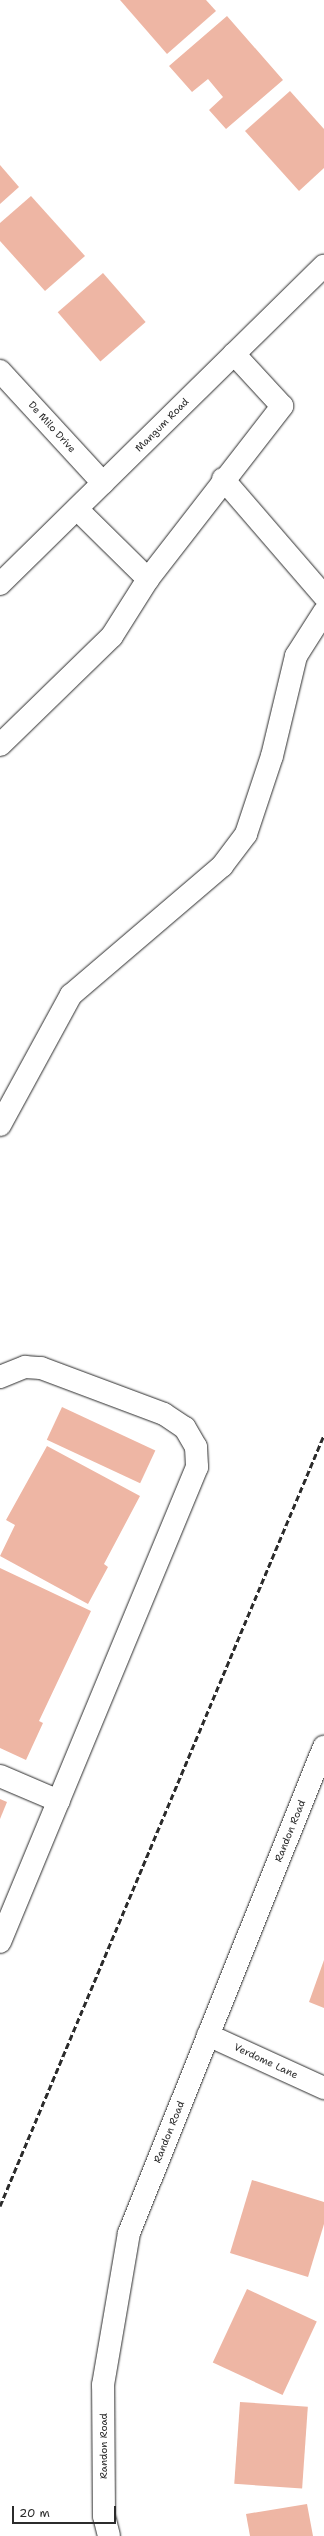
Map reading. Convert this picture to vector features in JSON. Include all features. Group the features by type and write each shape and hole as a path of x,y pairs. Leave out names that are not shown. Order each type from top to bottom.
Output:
{"street":[{"name":"Mangum Road","path":"0,584 324,266"},
{"path":"0,745 112,636 148,579 223,480 282,406 234,354"},
{"name":"De Milo Drive","path":"0,371 103,484"},
{"path":"223,480 324,596"},
{"path":"77,508 148,579"},
{"path":"0,1125 71,995 222,866 246,834 272,756 296,656 324,612"},
{"path":"0,1377 25,1367 41,1368 164,1414 185,1428 196,1448 197,1467 0,1942"},
{"name":"Randon Road","path":"108,2536 104,2516 103,2385 129,2233 324,1747"},
{"path":"0,1776 59,1801"},
{"name":"Verdome Lane","path":"208,2035 324,2088"}],"building":[{"path":"120,0 206,0 216,11 167,54"},
{"path":"227,16 283,80 226,129 209,110 223,97 208,79 192,92 169,66"},
{"path":"290,91 324,129 324,168 299,191 245,131"},
{"path":"0,165 19,187 0,204"},
{"path":"31,196 85,256 45,291 0,241 0,223"},
{"path":"103,273 146,322 100,361 58,312"},
{"path":"62,1407 155,1451 140,1483 47,1440"},
{"path":"47,1446 140,1496 104,1564 108,1567 88,1604 0,1556 15,1525 6,1520"},
{"path":"0,1568 91,1611 39,1721 43,1723 26,1760 0,1748"},
{"path":"0,1799 7,1802 0,1819"},
{"path":"324,1960 324,2008 309,2002"},
{"path":"252,2180 324,2202 324,2224 308,2277 230,2253"},
{"path":"247,2289 317,2322 283,2395 213,2362"},
{"path":"240,2402 308,2407 302,2489 234,2484"},
{"path":"307,2504 313,2536 250,2536 246,2514"}],"railway":[{"path":"0,2206 324,1435"}]}
